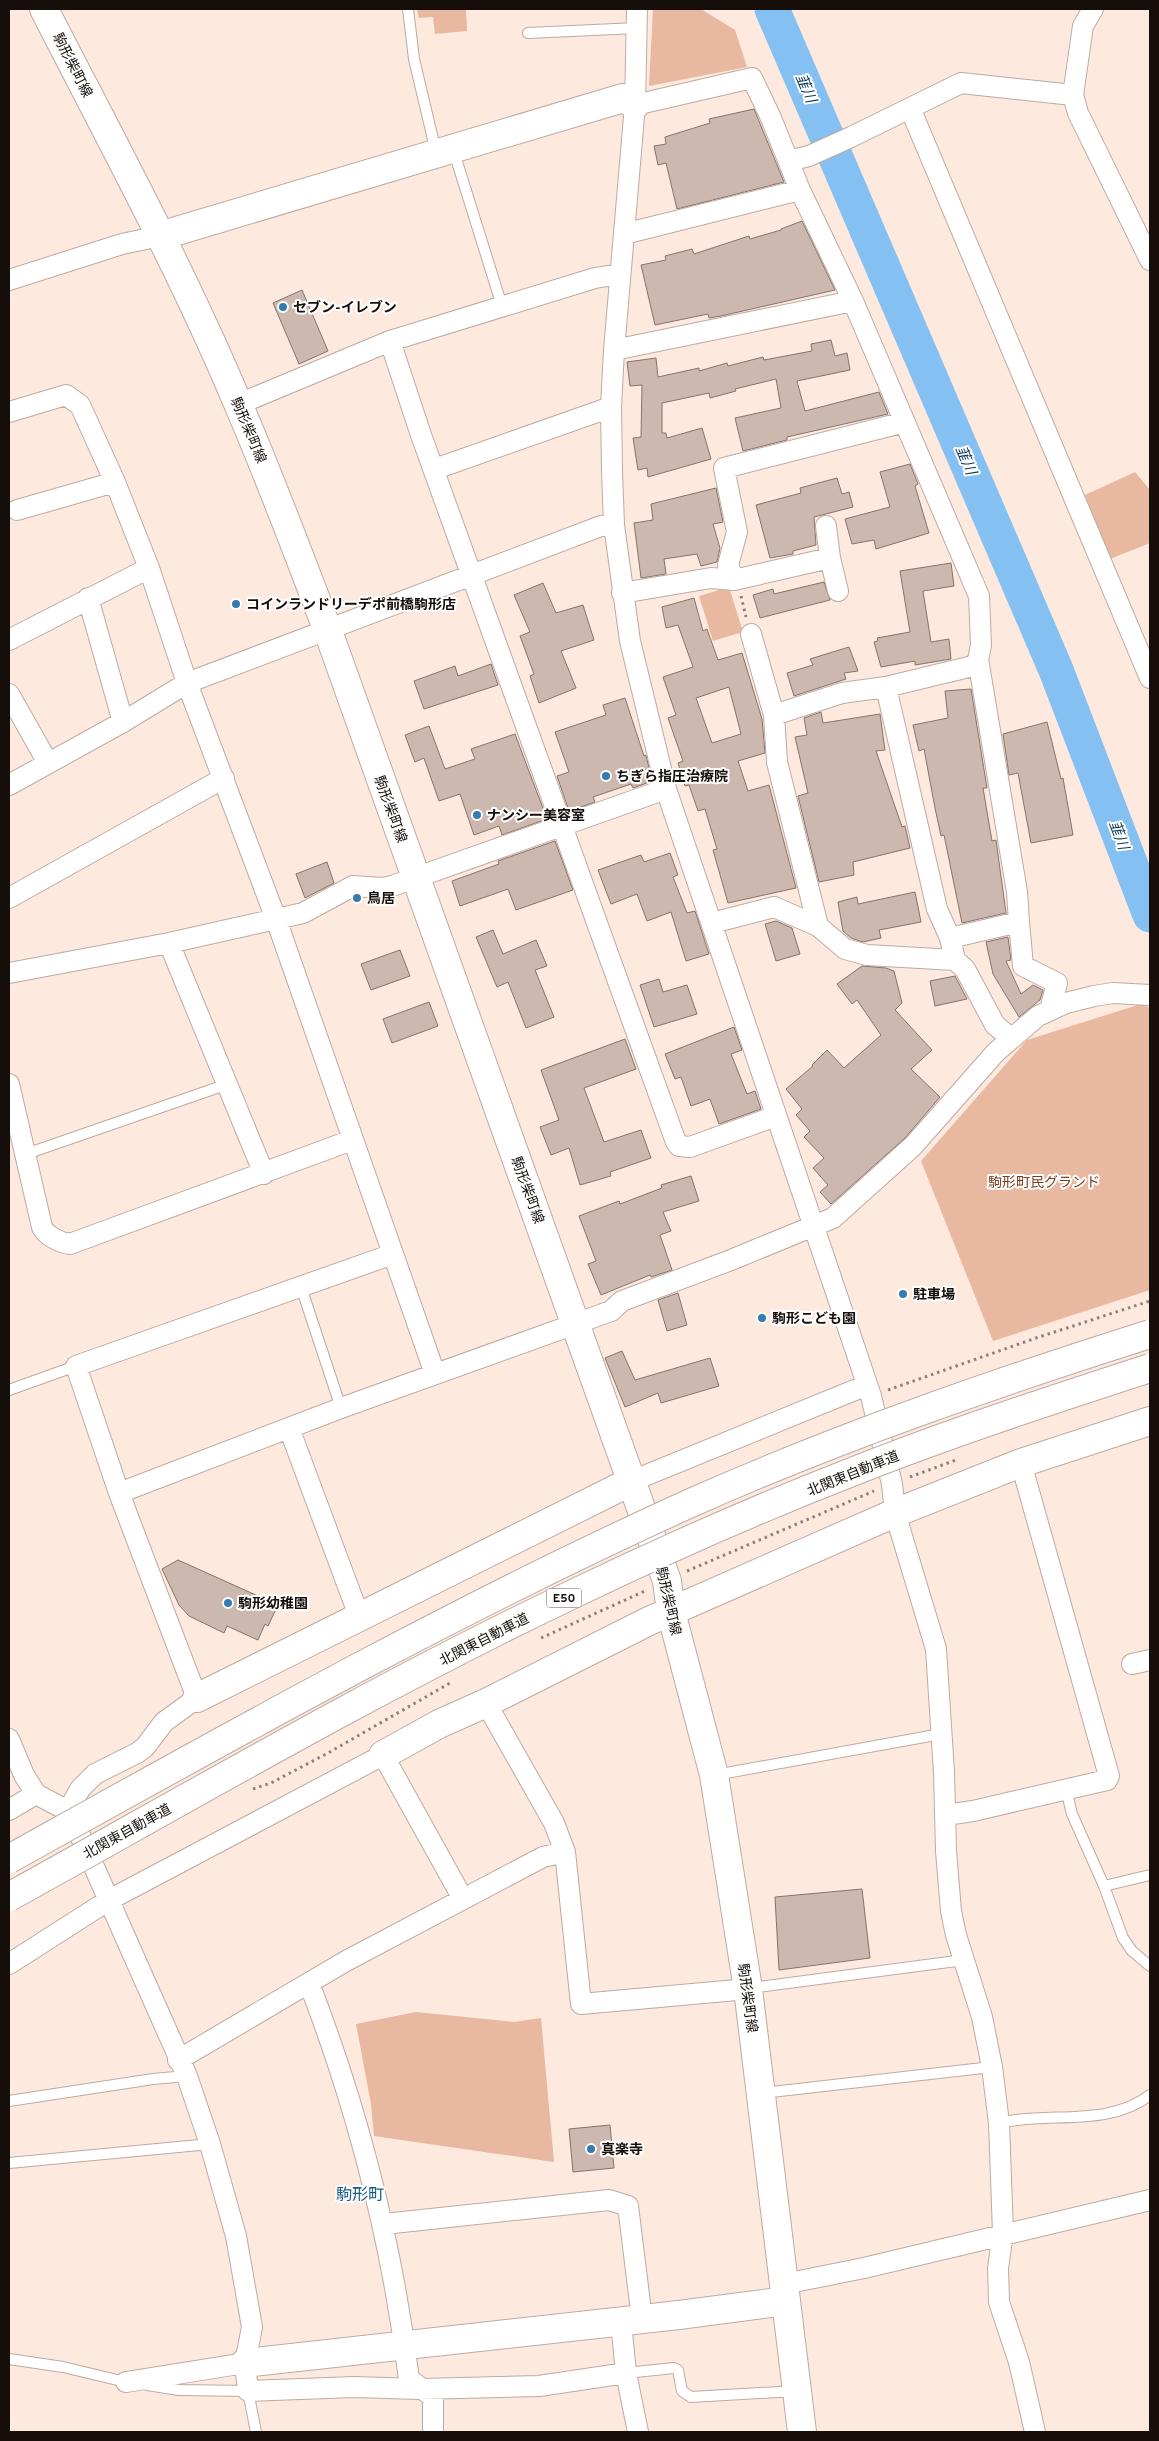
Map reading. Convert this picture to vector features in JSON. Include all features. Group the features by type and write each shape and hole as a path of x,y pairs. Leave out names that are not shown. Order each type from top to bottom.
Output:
{"main road":[{"name":"駒形柴町線","path":"44,9 160,236 239,404 328,631 667,1581 671,1612 714,1775 748,1989 802,2432"},
{"path":"160,236 623,98 635,105"},
{"name":"E50","path":"9,1859 387,1651 546,1571 694,1502 850,1436 1013,1377 1150,1334"},
{"name":"北関東自動車道","path":"9,1897 404,1680 566,1597 711,1531 856,1470 1020,1410 1150,1368"},
{"path":"383,1755 440,1724 649,1621 895,1513 1021,1463 1150,1421"},
{"path":"197,1698 632,1481"},
{"path":"245,2363 632,2321 785,2292"}],"street":[{"path":"1093,9 1079,18 1073,95 1078,113 1150,260"},
{"path":"637,18 635,105 620,274 611,407 614,525 622,593 640,687 666,789 869,1390 892,1484 895,1513 936,1649 946,1815 946,1860 951,1911 982,2018 992,2067 999,2123 1003,2234 998,2268 999,2302 1019,2362 1034,2432"},
{"path":"635,105 752,78 800,190 853,301 979,596 981,645 978,665 886,687 842,693 774,714"},
{"path":"788,162 809,156 851,137 961,83 1073,95"},
{"path":"910,108 1150,678"},
{"path":"624,234 800,190"},
{"path":"9,280 122,244 160,236"},
{"path":"239,404 390,341 595,278 620,274"},
{"path":"614,350 853,301"},
{"path":"390,341 676,1142 679,1146 690,1147 776,1116"},
{"path":"9,412 66,394 80,405 115,482 149,568 187,683 276,919 435,1374"},
{"path":"435,469 611,407"},
{"path":"734,580 728,565 737,532 724,468 905,422"},
{"path":"17,510 115,482"},
{"path":"9,785 123,722 187,683 601,526 614,525"},
{"path":"826,526 830,558 838,591"},
{"path":"622,593 711,578 734,580 830,558"},
{"path":"9,640 149,568"},
{"path":"88,598 123,722"},
{"path":"751,634 774,714 777,762 818,926"},
{"path":"978,659 1017,892 1023,966 1057,983 1050,1010"},
{"path":"886,687 937,909 950,938 955,960 965,969 995,1025 1011,1038"},
{"path":"9,694 48,763"},
{"path":"9,898 224,778"},
{"path":"9,972 169,943 310,910 353,886 382,888 666,789"},
{"path":"712,923 774,907 818,926 845,949 867,956 955,960"},
{"path":"950,938 1019,922"},
{"path":"169,943 264,1174"},
{"path":"119,1493 341,1408 611,1311 622,1301 833,1218 913,1146 1011,1038 1038,1016 1050,1010 1094,996 1113,993 1150,994"},
{"path":"9,1084 42,1227 44,1232 64,1243 70,1244 352,1140"},
{"path":"68,1811 80,1789 95,1774 137,1753 145,1747 164,1722 197,1698 119,1493 76,1366 393,1254"},
{"path":"632,1481 869,1390"},
{"path":"289,1428 359,1616"},
{"path":"946,1815 974,1811 1107,1780 1109,1776 1021,1463"},
{"path":"486,1703 554,1823 565,1852 581,2004 748,1989"},
{"path":"9,1738 21,1768 36,1794 68,1811 155,2002 210,2144 236,2236 252,2327 245,2363 248,2390 354,2387 539,2386 626,2373"},
{"path":"9,1964 109,1900 383,1755 463,1899"},
{"path":"9,1810 36,1794"},
{"path":"182,2068 309,1982 543,1856 565,1852"},
{"path":"309,1982 328,2033 384,2224 409,2379 433,2397 433,2432"},
{"path":"384,2224 609,2200 628,2206 632,2321 626,2373 638,2432"},
{"path":"785,2292 864,2268 1150,2200"},
{"path":"126,2382 245,2363"}],"lane":[{"path":"408,9 414,59 444,150 502,306"},
{"path":"528,33 637,18"},
{"path":"26,1154 228,1084"},
{"path":"301,1287 341,1408"},
{"path":"9,1390 76,1366"},
{"path":"714,1775 940,1734"},
{"path":"1066,1789 1072,1814 1104,1886 1123,1938 1132,1951 1150,1966"},
{"path":"1104,1886 1150,1875"},
{"path":"748,1989 760,1985 964,1960"},
{"path":"761,2093 992,2067"},
{"path":"9,2102 153,2079 182,2068"},
{"path":"999,2123 1013,2120 1084,2117 1109,2113 1129,2109 1150,2095"},
{"path":"9,2163 210,2144"},
{"path":"9,2358 63,2367 126,2382 179,2390 248,2390 256,2432"},
{"path":"626,2373 674,2368 678,2370 682,2391 691,2397 796,2390"}],"path":[{"path":"734,580 738,586 751,634"},
{"path":"869,1390 1150,1301"},
{"path":"686,1572 892,1484"},
{"path":"539,1639 645,1591"},
{"path":"245,1792 271,1783 457,1679"}],"green space":[{"path":"417,9 466,9 467,31 435,34 433,17 419,18"},
{"path":"653,9 701,9 735,30 747,67 649,86"},
{"path":"1135,472 1150,490 1150,543 1110,559 1085,495"},
{"path":"729,587 743,632 713,641 699,596"},
{"name":"駒形町民グランド","path":"1141,1004 1150,1008 1150,1290 993,1341 921,1161 1027,1040"},
{"path":"416,2012 514,2022 541,2018 554,2162 374,2136 371,2104 356,2024"}],"building":[{"path":"754,109 784,182 677,209 666,163 658,165 654,146 666,144 665,137 710,123 709,119"},
{"path":"802,221 835,290 721,316 709,318 708,314 655,325 641,265 666,260 665,256 692,249 694,254 749,236 750,239 781,230"},
{"path":"302,290 328,351 299,364 273,303"},
{"path":"831,340 835,356 847,353 850,370 797,381 805,411 879,392 888,414 787,437 787,440 743,451 735,418 781,408 776,379 735,389 736,391 710,398 709,393 662,403 662,433 666,433 667,438 702,428 711,459 648,477 647,468 638,470 633,438 641,437 642,385 630,386 627,362 656,358 658,377 699,368 699,371 727,363 728,366 763,357 764,360 812,351 811,344"},
{"path":"910,464 918,484 915,486 929,533 876,549 874,540 852,544 845,519 890,507 880,472"},
{"path":"837,478 842,494 849,492 853,507 814,517 816,545 793,551 793,554 770,558 756,505 801,493 800,488"},
{"path":"716,488 723,522 713,524 720,548 717,562 701,566 697,554 664,559 666,574 641,578 634,523 653,520 651,504"},
{"path":"951,563 954,586 923,591 931,642 949,639 951,659 915,665 915,661 881,667 874,642 878,641 877,638 910,632 900,571"},
{"path":"824,582 830,600 760,618 753,595 773,589 774,594"},
{"path":"543,583 556,613 583,605 594,640 561,651 576,688 539,703 530,676 534,674 520,636 530,632 514,595"},
{"path":"694,598 703,631 707,629 718,660 742,653 762,719 765,753 738,761 748,791 769,785 796,888 728,903 713,850 717,849 705,809 698,811 689,785 685,786 678,763 683,761 668,718 676,715 663,677 693,667 678,625 666,628 662,607","holes":["729,687 741,734 712,743 696,698"]},
{"path":"849,647 858,671 844,673 846,679 794,696 787,673 813,665 810,659"},
{"path":"491,664 498,685 424,709 414,681 455,666 458,676"},
{"path":"971,689 987,788 983,788 992,841 996,840 1006,913 962,923 944,835 941,836 924,749 919,751 913,725 948,718 945,691"},
{"path":"625,698 644,756 646,755 652,781 633,788 631,784 593,797 595,802 569,811 557,776 569,772 555,732 606,715 603,705"},
{"path":"821,712 823,723 880,714 885,750 876,751 902,827 905,826 910,848 853,862 854,875 819,882 798,796 808,793 795,737 807,735 804,718"},
{"path":"1047,722 1061,779 1063,778 1073,835 1031,843 1018,773 1009,775 1003,734"},
{"path":"429,726 445,769 475,759 471,749 515,734 547,819 502,835 499,826 474,835 460,794 439,801 424,758 415,762 405,735"},
{"path":"555,841 573,890 516,910 508,889 460,906 452,881 499,864 498,861"},
{"path":"670,853 678,875 673,877 687,913 695,911 709,954 686,961 671,912 647,921 637,894 611,904 598,870 641,855 644,862"},
{"path":"327,862 334,883 305,898 296,874"},
{"path":"915,892 921,922 879,930 881,938 863,942 851,938 843,931 838,902 857,897 858,904"},
{"path":"776,921 792,928 800,954 776,961 765,924"},
{"path":"493,930 503,954 536,940 547,966 535,970 554,1017 526,1028 508,982 497,987 476,937"},
{"path":"1008,937 1011,960 1006,961 1021,994 1033,985 1043,990 1040,1000 1019,1017 993,974 986,942"},
{"path":"400,950 410,976 371,990 361,964"},
{"path":"862,966 886,968 894,971 902,1003 895,1010 932,1050 911,1069 940,1097 905,1138 831,1204 820,1192 828,1185 813,1168 824,1158 804,1137 810,1131 796,1115 802,1109 786,1089 813,1066 827,1050 844,1068 881,1035 857,1000 852,1004 837,984"},
{"path":"955,976 967,999 935,1006 930,981"},
{"path":"659,979 663,992 687,985 697,1014 654,1027 640,985"},
{"path":"429,1002 438,1026 392,1043 383,1019"},
{"path":"734,1027 742,1050 731,1054 747,1094 755,1091 761,1109 719,1124 710,1099 691,1106 681,1077 675,1079 665,1054"},
{"path":"625,1039 636,1069 584,1088 604,1142 641,1130 651,1158 610,1172 611,1176 580,1185 569,1148 551,1155 540,1127 559,1120 541,1070"},
{"path":"691,1176 699,1201 663,1212 671,1231 660,1235 672,1270 651,1277 650,1275 601,1295 588,1264 596,1261 579,1216 619,1201 620,1204 662,1188 661,1185"},
{"path":"678,1293 687,1325 667,1331 658,1300"},
{"path":"622,1351 635,1380 710,1358 719,1386 661,1403 658,1393 625,1407 605,1358"},
{"path":"178,1560 278,1605 268,1626 265,1624 258,1640 227,1626 224,1633 189,1616 179,1605 162,1569"},
{"path":"862,1889 870,1958 779,1970 775,1897"},
{"name":"真楽寺","path":"610,2125 614,2168 573,2172 569,2129"}],"waterway":[{"name":"韮川","path":"772,9 1056,670 1150,915"}],"place":[{"name":"セブン-イレブン","path":"283,307"},
{"name":"コインランドリーデポ前橋駒形店","path":"236,604"},
{"name":"ちぎら指圧治療院","path":"606,776"},
{"name":"ナンシー美容室","path":"477,815"},
{"name":"鳥居","path":"357,898"},
{"name":"駐車場","path":"903,1294"},
{"name":"駒形こども園","path":"762,1318"},
{"name":"駒形幼稚園","path":"228,1603"},
{"name":"真楽寺","path":"591,2149"}],"district":[{"name":"駒形町","path":"360,2194"}]}
